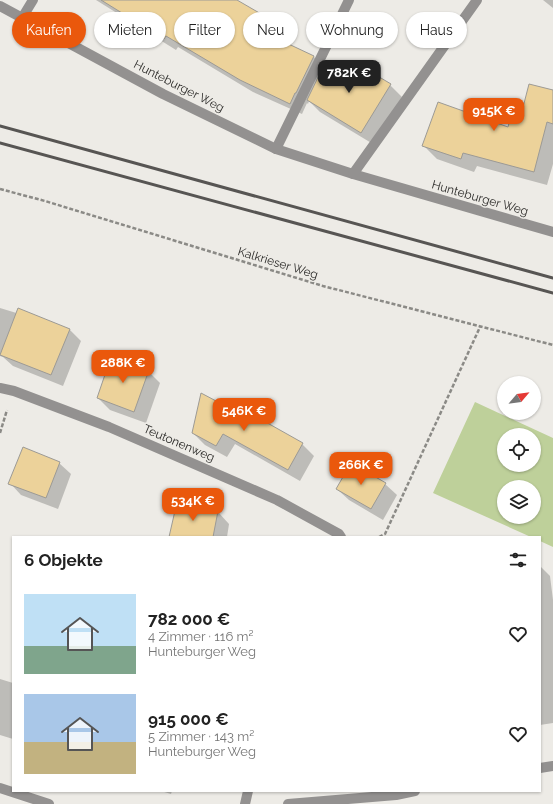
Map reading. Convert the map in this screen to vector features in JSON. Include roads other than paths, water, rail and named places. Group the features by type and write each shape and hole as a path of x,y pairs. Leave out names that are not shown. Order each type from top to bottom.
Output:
{"street":[{"path":"26,12 33,0"},
{"path":"276,149 349,0"},
{"path":"353,174 477,0"},
{"name":"Hunteburger Weg","path":"0,6 12,13"},
{"name":"Hunteburger Weg","path":"78,48 163,94 276,149 353,174 553,232"},
{"name":"Teutonenweg","path":"0,388 14,391 110,427 278,500 341,536"},
{"path":"541,768 553,766"},
{"path":"0,788 48,804"},
{"path":"245,804 248,792"},
{"path":"288,804 396,795 411,792"}],"railway":[{"path":"0,126 553,278"},
{"path":"0,143 553,293"}]}
